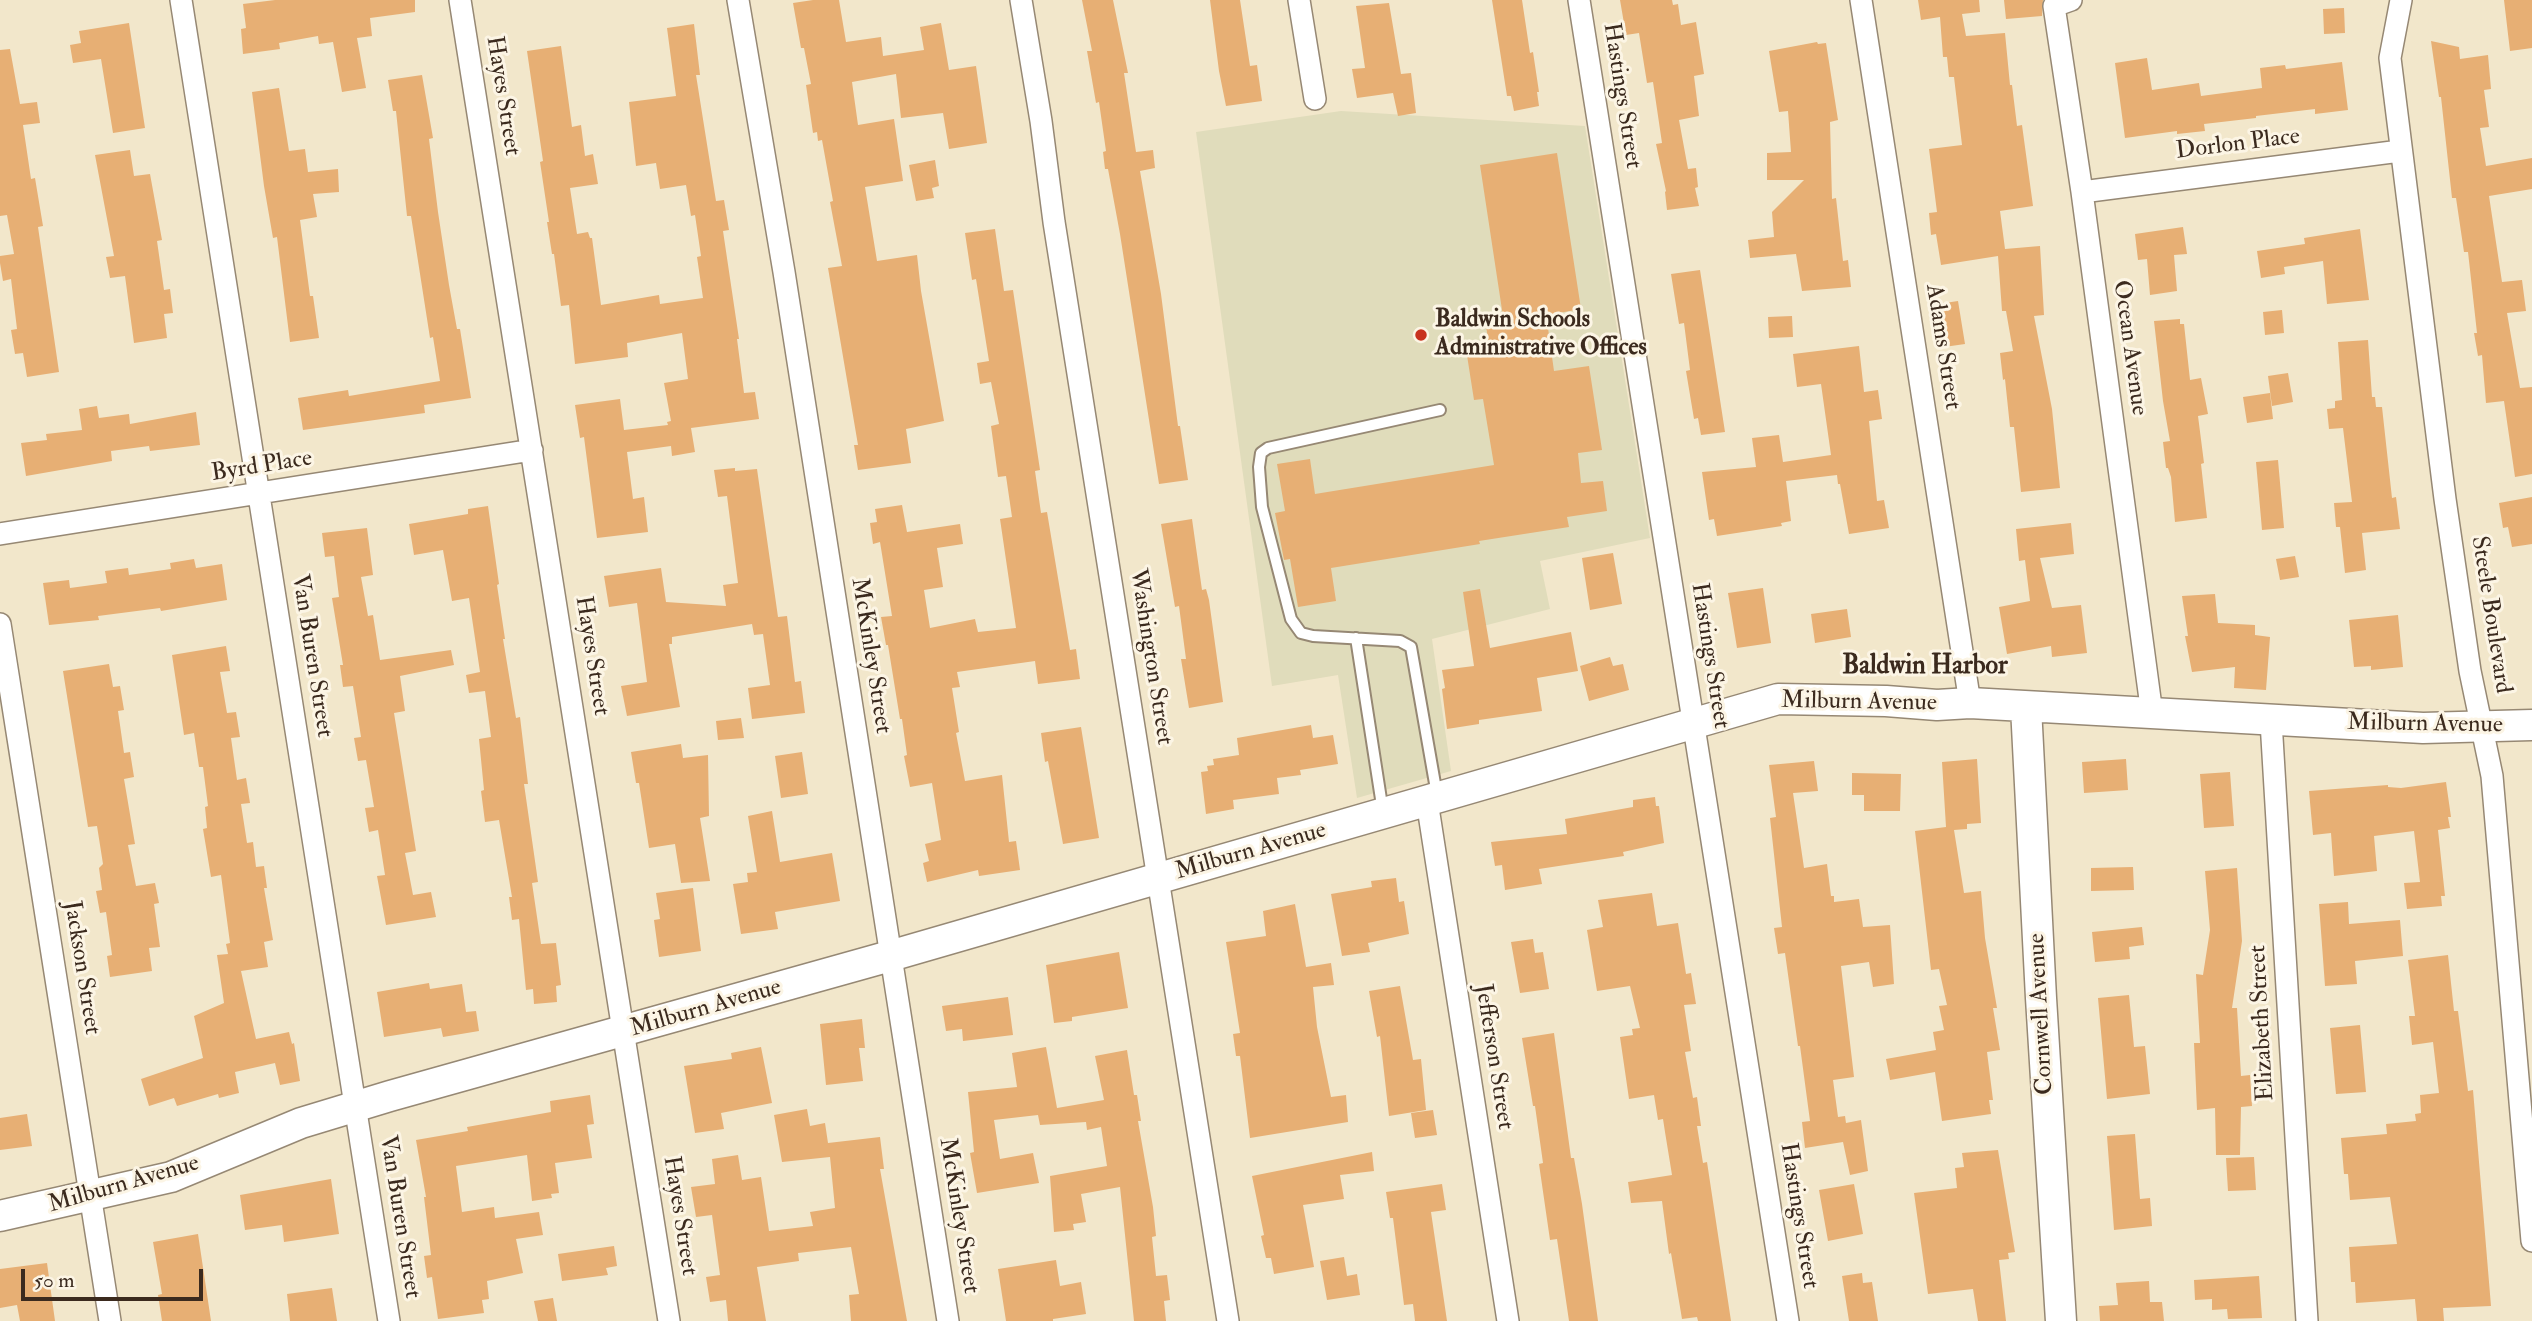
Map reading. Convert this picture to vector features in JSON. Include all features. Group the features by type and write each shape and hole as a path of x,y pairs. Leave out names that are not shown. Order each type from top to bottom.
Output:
{"main road":[{"name":"Milburn Avenue","path":"0,1216 171,1177 301,1123 390,1096 890,956 1778,699 1937,705 1970,703 2423,728 2532,725"},
{"name":"Cornwell Avenue","path":"2026,707 2061,1321"}],"street":[{"name":"Van Buren Street","path":"181,0 389,1321"},
{"name":"Hayes Street","path":"460,0 669,1321"},
{"name":"McKinley Street","path":"738,0 784,272 948,1321"},
{"name":"Washington Street","path":"1021,0 1228,1321"},
{"path":"1300,0 1315,99"},
{"name":"Hastings Street","path":"1579,0 1788,1321"},
{"name":"Adams Street","path":"1861,0 1970,703"},
{"name":"Ocean Avenue","path":"2071,0 2054,6 2082,192 2152,714"},
{"name":"Steele Boulevard","path":"2401,0 2390,58 2445,499 2470,671 2492,776 2532,1241"},
{"name":"Dorlon Place","path":"2082,192 2400,151"},
{"name":"Byrd Place","path":"0,534 532,450"},
{"name":"Jackson Street","path":"0,624 110,1321"},
{"name":"Elizabeth Street","path":"2271,721 2307,1321"},
{"name":"Jefferson Street","path":"1432,800 1508,1321"}],"lane":[{"path":"1432,800 1410,647 1400,641 1301,633 1290,619 1262,507 1259,467 1261,453 1279,445 1440,410"},
{"path":"1356,638 1383,814"}],"shaded area":[{"name":"Baldwin Schools Administrative Offices","path":"1341,111 1585,126 1650,538 1540,561 1550,609 1432,639 1451,771 1357,798 1338,675 1272,686 1196,132"}],"building":[{"path":"275,0 415,0 415,12 370,18 372,36 357,38 366,88 342,92 333,42 319,44 318,36 279,43 280,49 243,54 241,29 246,28 243,4"},
{"path":"839,0 846,42 881,37 883,56 924,50 920,27 941,23 949,70 976,66 987,143 949,149 943,113 901,118 896,74 852,82 858,125 894,119 903,181 865,187 877,261 917,255 944,421 906,429 911,463 858,470 854,445 858,445 828,268 842,266 830,202 833,201 822,140 818,141 817,132 813,133 806,85 811,84 793,3"},
{"path":"1082,0 1113,0 1128,73 1124,73 1136,152 1153,150 1155,168 1140,171 1188,480 1159,484 1120,234 1108,169 1105,169 1103,152 1106,151 1099,102 1096,103 1087,51 1092,51"},
{"path":"1210,0 1240,0 1250,66 1257,65 1262,101 1226,106"},
{"path":"1492,0 1522,0 1530,53 1533,52 1539,106 1514,111 1511,96 1507,96"},
{"path":"1620,0 1672,0 1673,5 1678,4 1681,25 1696,22 1704,74 1694,76 1699,116 1679,120 1688,169 1696,168 1698,187 1695,188 1699,206 1667,210 1666,191 1656,144 1662,143 1653,82 1647,83 1639,33 1626,35"},
{"path":"1918,0 1979,0 1980,12 1962,14 1966,36 2005,33 2010,85 2017,126 2022,125 2033,206 2000,211 2005,249 2040,246 2044,315 2034,316 2052,409 2060,488 2021,492 2014,427 2010,427 2000,353 2013,351 2006,311 2002,311 1998,256 1941,265 1936,234 1931,235 1929,213 1937,212 1929,149 1962,145 1954,77 1949,77 1947,57 1943,57 1940,17 1921,20"},
{"path":"2004,0 2043,0 2042,16 2006,19"},
{"path":"2504,0 2532,0 2532,48 2510,51"},
{"path":"1389,3 1401,74 1411,73 1416,113 1398,116 1393,93 1357,98 1352,69 1365,68 1356,6"},
{"path":"2344,8 2345,33 2324,34 2323,9"},
{"path":"129,23 145,128 113,133 101,59 73,63 70,45 81,43 79,31"},
{"path":"694,24 700,75 696,75 716,201 724,200 729,230 723,231 744,393 755,392 759,419 691,428 695,452 672,456 671,446 627,452 633,499 644,497 648,532 597,538 584,437 580,438 575,405 620,399 624,430 668,425 667,422 671,421 664,383 688,379 682,333 627,343 628,357 575,364 569,305 561,306 547,222 540,162 543,161 527,51 561,46 572,127 581,125 585,156 593,154 598,184 570,188 577,234 588,232 592,238 601,305 659,295 660,304 703,298 695,215 691,216 686,185 660,189 656,163 636,166 629,102 676,96 667,28"},
{"path":"2431,41 2459,47 2460,59 2488,55 2491,89 2484,90 2489,127 2480,128 2486,166 2532,158 2532,189 2489,196 2502,282 2522,280 2526,311 2507,313 2520,388 2532,387 2532,474 2515,477 2504,401 2486,403 2482,355 2478,356 2474,333 2477,333 2468,252 2464,252 2456,198 2452,198 2441,97"},
{"path":"1817,42 1826,43 1838,120 1830,122 1832,199 1836,198 1843,261 1848,260 1851,287 1802,291 1796,254 1750,258 1748,240 1774,237 1772,212 1804,180 1767,180 1767,153 1791,152 1788,111 1779,112 1769,51"},
{"path":"10,49 20,104 37,102 40,123 23,125 31,179 35,178 43,226 38,227 59,372 27,377 23,353 15,354 11,330 17,329 11,279 3,281 0,263 0,256 14,254 7,215 0,216 0,50"},
{"path":"2147,58 2152,90 2199,83 2201,96 2262,88 2260,68 2285,65 2286,69 2342,62 2348,110 2315,114 2315,109 2256,116 2204,124 2205,131 2177,134 2177,131 2125,138 2115,63"},
{"path":"422,75 433,138 429,139 449,285 457,329 460,329 471,398 424,405 425,413 303,430 298,398 348,390 349,396 440,381 433,337 430,338 411,216 407,216 396,111 393,111 388,80"},
{"path":"279,88 289,151 305,149 308,172 338,169 339,192 313,194 317,217 300,220 310,296 313,296 319,338 290,342 277,237 273,238 264,186 252,92"},
{"path":"130,150 134,176 150,174 162,240 157,241 164,290 170,289 173,313 164,314 167,338 134,343 125,276 110,278 106,257 114,256 95,155"},
{"path":"1557,153 1581,309 1553,314 1555,327 1548,328 1554,371 1589,366 1602,450 1578,453 1581,483 1603,481 1607,511 1567,517 1569,527 1331,568 1336,601 1298,607 1290,559 1284,560 1275,513 1285,511 1277,464 1310,459 1315,494 1494,465 1483,399 1474,400 1466,349 1489,345 1486,326 1504,323 1480,165"},
{"path":"935,160 939,186 932,188 934,198 916,201 909,165"},
{"path":"2183,227 2187,254 2174,255 2177,291 2150,295 2147,259 2138,260 2135,234"},
{"path":"995,229 1004,291 1013,290 1040,470 1035,471 1041,513 1047,512 1070,650 1076,649 1080,679 1038,684 1035,661 957,672 960,687 952,688 959,732 956,733 965,781 1002,775 1009,842 1016,841 1020,870 979,876 978,870 927,882 923,863 929,861 925,844 941,840 932,783 910,787 904,756 907,755 902,719 881,617 892,616 880,542 873,544 870,523 877,522 875,509 902,505 907,532 960,524 963,544 937,548 943,587 924,590 930,628 975,619 978,632 1016,628 1000,519 1012,517 1006,476 998,477 991,426 999,424 991,382 980,384 977,363 989,361 976,279 972,280 965,233"},
{"path":"2360,229 2369,300 2327,304 2323,261 2284,267 2285,274 2261,278 2257,251 2305,244 2304,238"},
{"path":"1700,270 1725,432 1701,435 1698,418 1694,419 1686,371 1690,370 1684,323 1679,324 1671,274"},
{"path":"1958,301 1965,344 1944,347 1938,304"},
{"path":"2282,310 2284,333 2265,335 2263,312"},
{"path":"1792,316 1793,337 1769,338 1768,317"},
{"path":"2180,319 2180,324 2184,324 2190,380 2201,378 2208,414 2198,416 2207,518 2175,522 2171,477 2166,468 2163,442 2170,441 2154,321"},
{"path":"2368,340 2372,397 2375,397 2376,407 2382,407 2392,498 2396,497 2400,529 2362,533 2366,570 2345,573 2340,527 2336,527 2334,503 2352,502 2343,428 2329,429 2327,409 2335,408 2335,401 2342,400 2338,342"},
{"path":"1859,346 1864,392 1878,390 1882,419 1869,421 1877,501 1884,500 1889,528 1849,534 1837,475 1786,481 1791,521 1781,523 1782,526 1717,536 1714,519 1709,520 1702,472 1756,467 1752,438 1779,435 1783,462 1831,455 1821,384 1797,387 1793,354"},
{"path":"2288,373 2293,402 2272,406 2268,376"},
{"path":"2270,393 2273,419 2247,423 2243,397"},
{"path":"97,406 99,418 129,414 130,424 196,412 200,445 150,451 149,446 111,451 112,461 26,476 21,443 47,440 46,434 82,430 79,409"},
{"path":"2278,460 2284,528 2262,530 2256,462"},
{"path":"735,468 735,471 757,469 778,617 787,616 795,682 801,681 805,713 752,719 748,688 770,685 763,634 754,635 752,624 672,637 672,644 669,644 680,707 627,716 621,686 647,682 637,603 609,607 604,576 661,568 666,602 726,606 723,585 738,583 727,496 718,497 714,470"},
{"path":"2532,497 2532,544 2512,547 2508,527 2503,528 2499,503"},
{"path":"488,506 499,584 503,639 516,718 520,717 528,784 524,784 538,882 532,883 541,944 556,943 561,985 556,986 557,1002 534,1004 533,989 526,990 519,919 512,920 509,897 512,897 499,820 485,822 479,739 491,737 485,691 469,693 466,675 480,672 469,598 452,601 443,550 414,555 409,524 468,514 468,509"},
{"path":"1192,519 1202,590 1206,589 1209,600 1223,702 1189,708 1181,659 1186,659 1179,606 1175,607 1161,524"},
{"path":"2071,523 2074,554 2040,558 2052,608 2081,605 2087,653 2052,657 2051,646 2007,654 1999,607 2030,601 2025,560 2019,561 2016,529"},
{"path":"367,528 373,575 361,577 368,616 373,615 380,660 451,650 454,665 400,676 405,711 394,713 416,851 405,853 413,895 431,892 436,917 386,925 377,876 385,875 378,830 369,832 365,808 374,807 366,760 358,761 354,738 361,737 353,686 343,687 340,665 343,665 332,598 339,597 334,556 325,557 322,533"},
{"path":"1613,553 1622,604 1590,610 1582,558"},
{"path":"2295,556 2299,577 2280,580 2276,559"},
{"path":"194,559 196,568 222,564 227,600 49,625 43,583 69,580 70,588 107,583 105,571 128,568 129,575 171,569 170,563"},
{"path":"1763,588 1771,643 1737,648 1728,593"},
{"path":"1480,589 1490,648 1571,632 1578,671 1537,678 1542,711 1479,720 1479,724 1447,729 1442,670 1474,666 1463,592"},
{"path":"2215,594 2218,623 2255,625 2255,635 2270,637 2266,690 2234,688 2235,667 2192,672 2185,636 2188,636 2182,596"},
{"path":"1847,609 1851,637 1815,643 1811,614"},
{"path":"2398,615 2403,667 2371,670 2371,666 2354,667 2349,620"},
{"path":"226,646 230,671 220,672 227,713 236,712 240,737 231,738 237,780 246,778 250,803 241,804 247,843 253,842 256,867 264,866 267,888 264,888 273,940 264,942 268,967 241,971 256,1039 289,1032 292,1044 294,1043 300,1081 280,1085 275,1063 235,1072 239,1093 219,1098 218,1094 177,1106 174,1098 149,1106 141,1079 203,1058 194,1016 224,1003 217,955 228,954 226,944 230,943 221,875 211,877 203,829 207,828 205,807 208,806 203,767 199,767 194,733 184,735 172,655"},
{"path":"1610,657 1613,666 1623,664 1629,690 1589,701 1580,666"},
{"path":"109,664 113,687 120,686 124,710 118,711 124,753 130,752 134,777 124,779 135,844 128,845 136,886 155,883 159,903 154,904 160,947 149,948 152,971 110,977 107,956 112,955 106,912 100,913 96,891 102,890 99,868 103,864 97,826 88,827 63,671"},
{"path":"741,718 744,738 718,740 716,721"},
{"path":"1311,725 1313,738 1333,735 1338,764 1300,770 1301,775 1277,778 1279,794 1233,800 1234,809 1206,814 1201,772 1208,771 1207,766 1214,765 1213,759 1239,755 1237,738"},
{"path":"1081,727 1099,838 1063,844 1041,733"},
{"path":"681,744 683,758 708,755 709,816 700,818 710,881 681,883 675,844 649,848 639,783 636,783 631,752"},
{"path":"802,752 808,794 781,798 775,756"},
{"path":"1977,759 1981,823 1967,824 1967,829 1954,830 1964,893 1981,891 2000,1050 1987,1052 1993,1100 1989,1100 1991,1114 1942,1121 1935,1072 1890,1080 1886,1059 1936,1050 1933,1032 1944,1030 1939,1006 1947,1005 1939,969 1931,970 1915,831 1946,827 1942,762"},
{"path":"2126,759 2128,790 2084,793 2082,762"},
{"path":"1814,761 1818,791 1793,793 1804,868 1827,864 1834,902 1859,899 1863,927 1890,925 1894,984 1873,987 1869,962 1841,966 1854,1077 1833,1080 1838,1117 1845,1116 1846,1123 1861,1120 1868,1171 1850,1175 1843,1142 1805,1148 1802,1122 1810,1121 1800,1046 1785,953 1778,954 1774,928 1782,927 1770,818 1776,817 1769,765"},
{"path":"2230,772 2234,826 2204,828 2200,774"},
{"path":"1852,773 1901,774 1900,811 1864,811 1864,795 1852,795"},
{"path":"2446,782 2450,828 2438,830 2445,896 2441,896 2442,906 2407,909 2404,883 2420,882 2414,831 2374,836 2377,871 2334,876 2331,833 2313,835 2309,791 2388,785 2401,788"},
{"path":"1655,797 1656,806 1659,806 1664,843 1623,852 1624,856 1539,869 1542,884 1505,890 1502,865 1495,866 1491,842 1567,834 1565,819 1633,807 1633,800"},
{"path":"772,811 780,862 832,853 840,901 775,912 778,929 741,934 733,884 748,882 747,873 757,872 748,816"},
{"path":"2133,867 2134,890 2091,891 2091,868"},
{"path":"2237,868 2242,941 2232,1008 2237,1008 2241,1076 2250,1075 2252,1106 2241,1107 2240,1155 2216,1155 2215,1108 2197,1110 2194,1043 2200,1043 2196,974 2203,975 2210,930 2205,871"},
{"path":"1396,878 1399,902 1404,901 1409,934 1368,943 1370,952 1342,956 1331,894 1372,887 1371,881"},
{"path":"693,888 701,951 659,957 654,920 660,919 656,893"},
{"path":"1652,893 1657,926 1678,923 1686,974 1691,973 1696,1004 1684,1005 1691,1051 1685,1052 1693,1098 1697,1097 1701,1126 1697,1126 1703,1163 1707,1162 1731,1321 1698,1321 1697,1317 1682,1319 1662,1201 1631,1203 1628,1182 1672,1175 1663,1119 1658,1120 1654,1095 1629,1099 1620,1037 1633,1035 1632,1029 1640,1028 1630,986 1597,991 1587,930 1603,927 1598,900"},
{"path":"2348,902 2349,924 2400,920 2403,956 2355,961 2357,984 2325,986 2319,904"},
{"path":"1295,904 1306,967 1331,963 1334,985 1313,987 1317,1027 1331,1097 1346,1095 1348,1122 1250,1138 1240,1056 1236,1056 1233,1034 1240,1033 1226,942 1266,936 1263,911"},
{"path":"2142,927 2144,945 2129,947 2130,959 2095,962 2092,932"},
{"path":"1533,939 1535,953 1543,952 1549,989 1520,993 1511,942"},
{"path":"1119,952 1128,1008 1072,1017 1072,1021 1054,1023 1046,965"},
{"path":"2448,955 2454,1011 2458,1011 2468,1091 2473,1090 2491,1306 2443,1308 2444,1321 2417,1321 2415,1299 2356,1303 2355,1282 2351,1282 2349,1247 2397,1244 2390,1197 2350,1200 2348,1174 2344,1174 2341,1138 2387,1134 2386,1124 2416,1121 2415,1114 2421,1113 2420,1095 2439,1093 2433,1042 2412,1045 2409,1016 2415,1016 2408,960"},
{"path":"429,983 430,989 462,984 466,1012 476,1011 479,1031 443,1037 441,1028 384,1037 377,992"},
{"path":"1400,986 1413,1060 1421,1059 1426,1110 1389,1116 1380,1036 1377,1037 1369,991"},
{"path":"2129,995 2134,1047 2145,1046 2150,1094 2107,1099 2098,998"},
{"path":"1008,997 1013,1035 963,1041 962,1029 946,1031 942,1006"},
{"path":"862,1019 865,1048 859,1048 863,1081 826,1085 820,1024"},
{"path":"2360,1025 2366,1092 2336,1094 2330,1028"},
{"path":"1554,1033 1598,1321 1569,1321 1557,1239 1550,1240 1539,1164 1543,1163 1522,1038"},
{"path":"761,1047 772,1103 721,1113 724,1129 695,1133 684,1066 732,1059 731,1053"},
{"path":"1046,1047 1057,1108 1104,1100 1095,1056 1127,1050 1134,1095 1137,1095 1141,1121 1138,1121 1153,1207 1156,1236 1152,1237 1156,1276 1167,1275 1170,1300 1164,1301 1166,1321 1134,1321 1120,1187 1081,1194 1086,1222 1073,1224 1074,1230 1054,1232 1050,1176 1107,1166 1101,1127 1087,1130 1086,1122 1040,1125 1038,1115 994,1120 1000,1159 1033,1153 1039,1183 977,1193 970,1153 974,1152 968,1092 1017,1087 1012,1053"},
{"path":"590,1095 594,1124 587,1125 592,1158 555,1163 559,1193 551,1194 552,1198 532,1201 527,1155 456,1166 462,1212 494,1207 495,1218 539,1212 543,1235 516,1239 523,1273 487,1281 489,1299 482,1300 484,1313 438,1319 432,1277 427,1278 424,1256 431,1255 426,1197 416,1140 468,1131 467,1127 551,1112 550,1101"},
{"path":"807,1109 810,1126 825,1123 828,1143 880,1137 884,1169 880,1169 907,1321 851,1321 849,1295 859,1294 851,1247 798,1253 799,1261 757,1267 766,1321 728,1321 726,1300 710,1302 706,1277 720,1275 712,1215 696,1217 691,1187 715,1184 712,1159 738,1155 742,1180 761,1177 769,1231 813,1226 810,1212 835,1208 830,1157 782,1162 774,1115"},
{"path":"1433,1110 1437,1135 1415,1138 1411,1113"},
{"path":"27,1114 32,1146 0,1150 0,1118"},
{"path":"2135,1134 2140,1199 2150,1198 2152,1226 2114,1230 2107,1136"},
{"path":"1998,1150 2015,1252 2008,1253 2009,1259 1999,1260 2006,1321 1978,1321 1973,1289 1928,1294 1914,1193 1957,1188 1955,1168 1964,1167 1962,1153"},
{"path":"1372,1152 1374,1171 1340,1175 1344,1199 1303,1205 1314,1267 1274,1274 1271,1258 1266,1258 1261,1236 1264,1235 1252,1176"},
{"path":"2254,1157 2256,1190 2228,1191 2226,1158"},
{"path":"331,1179 339,1234 284,1242 282,1225 245,1230 240,1195"},
{"path":"1442,1184 1446,1210 1431,1212 1447,1321 1415,1321 1413,1304 1404,1305 1393,1218 1390,1218 1386,1192"},
{"path":"1854,1184 1863,1234 1828,1241 1819,1190"},
{"path":"198,1234 211,1321 162,1321 158,1295 162,1294 153,1242"},
{"path":"614,1246 617,1266 606,1268 608,1275 562,1281 558,1254"},
{"path":"1344,1257 1347,1276 1357,1274 1360,1295 1327,1300 1320,1261"},
{"path":"1056,1260 1060,1286 1081,1282 1086,1314 1053,1321 1006,1321 998,1269"},
{"path":"47,1263 55,1321 20,1321 17,1305 0,1308 0,1269"},
{"path":"1862,1273 1863,1283 1872,1282 1878,1321 1849,1321 1842,1276"},
{"path":"2259,1276 2262,1318 2228,1319 2227,1309 2212,1310 2212,1299 2195,1300 2194,1280"},
{"path":"2149,1281 2150,1302 2162,1302 2164,1321 2100,1321 2099,1306 2118,1305 2116,1283"},
{"path":"332,1288 337,1321 290,1321 287,1294"},
{"path":"553,1298 557,1321 538,1321 534,1301"}],"place":[{"name":"Baldwin Schools Administrative Offices","path":"1421,335"}],"district":[{"name":"Baldwin Harbor","path":"1925,667"}]}
